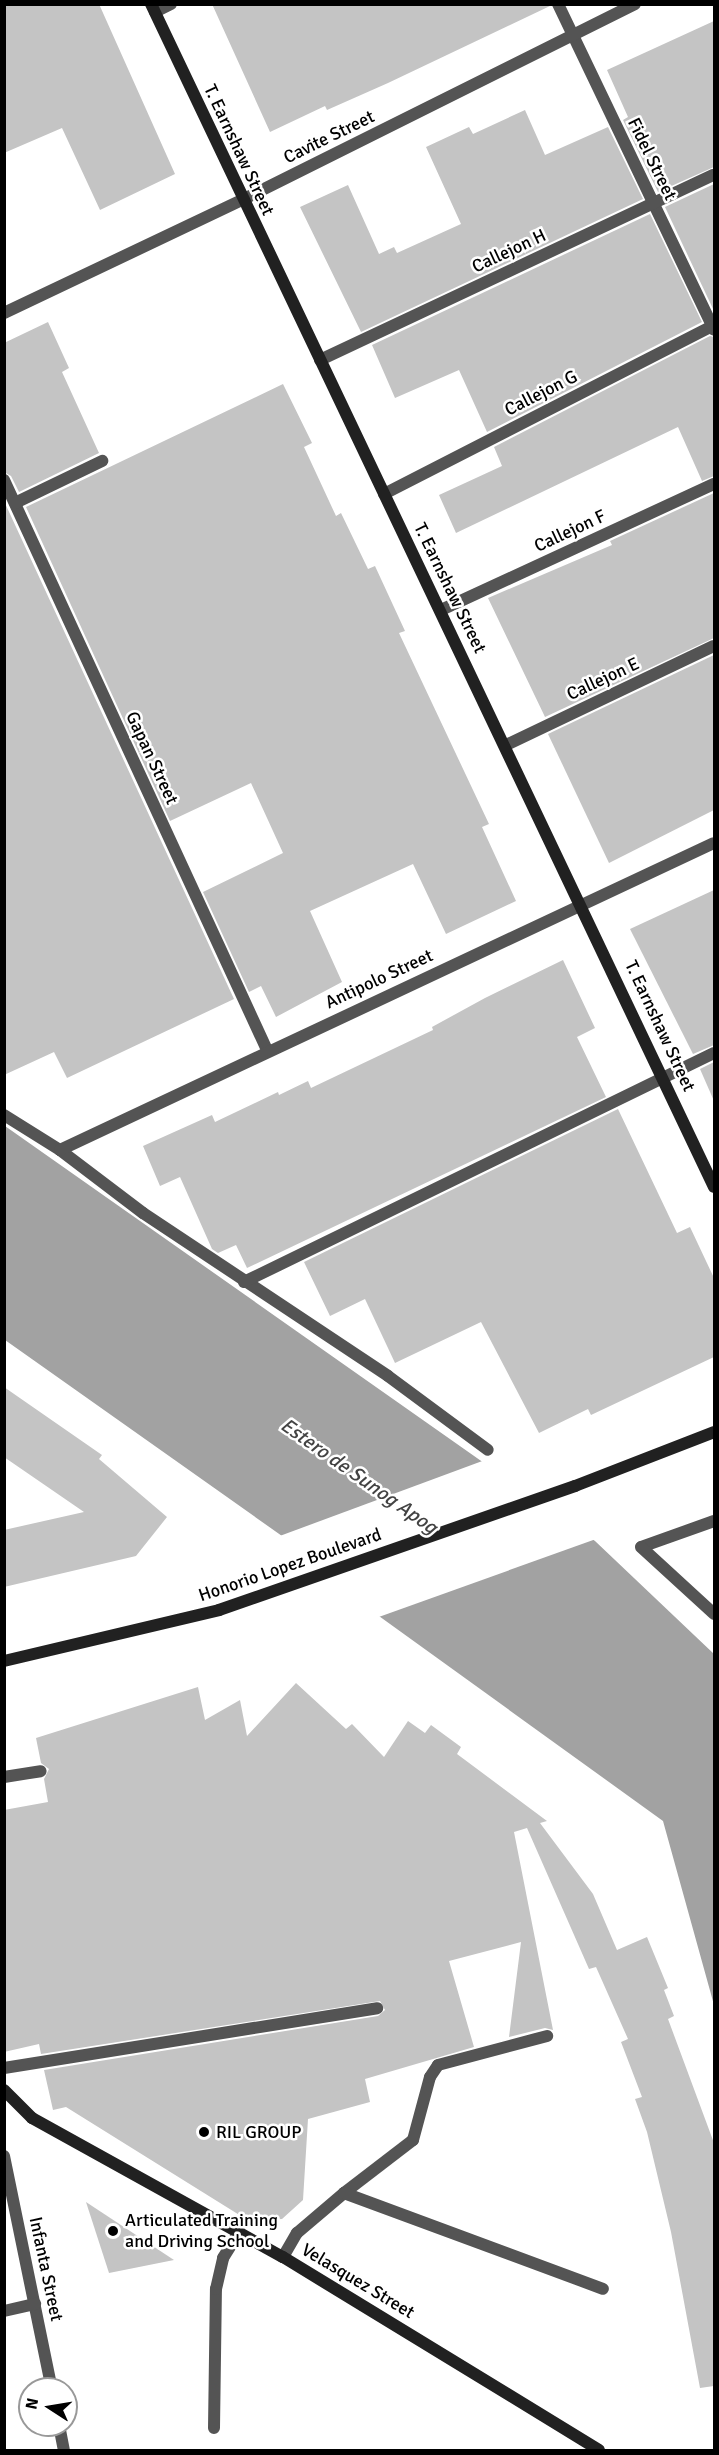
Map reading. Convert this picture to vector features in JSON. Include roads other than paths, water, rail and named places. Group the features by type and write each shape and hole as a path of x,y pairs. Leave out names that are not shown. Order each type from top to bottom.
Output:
{"street":[{"path":"153,8 171,4"},
{"name":"Fidel Street","path":"558,4 714,327"},
{"name":"Cavite Street","path":"4,312 242,200 635,4"},
{"name":"T. Earnshaw Street","path":"153,8 242,200 583,904 714,1187"},
{"name":"Callejon H","path":"320,360 714,175"},
{"name":"Callejon G","path":"384,494 714,327"},
{"path":"15,503 102,461"},
{"name":"Gapan Street","path":"4,480 267,1050"},
{"name":"Callejon F","path":"441,610 714,484"},
{"name":"Callejon E","path":"506,745 714,646"},
{"name":"Antipolo Street","path":"60,1150 267,1050 714,843"},
{"path":"244,1282 714,1053"},
{"path":"4,1115 60,1150 143,1213 244,1282 388,1376 488,1450"},
{"name":"Honorio Lopez Boulevard","path":"4,1661 219,1610 575,1486 714,1432"},
{"path":"714,1521 640,1547 714,1614"},
{"path":"4,1778 41,1771"},
{"path":"4,2068 377,2008"},
{"path":"284,2257 297,2233 412,2140 430,2077 438,2064 547,2036"},
{"name":"Velasquez Street","path":"4,2090 32,2118 284,2257 599,2451"},
{"name":"Infanta Street","path":"4,2156 50,2377"},
{"path":"344,2193 603,2289"},
{"path":"214,2428 216,2289 223,2258 239,2232"},
{"path":"4,2311 35,2304"}],"water":[{"name":"Estero de Sunog Apog","path":"5,1126 595,1541 714,1654 714,2005 663,1821 347,1593 282,1536 5,1340"}],"place":[{"name":"RIL GROUP","path":"204,2132"},
{"name":"Articulated Training and Driving School","path":"113,2231"}]}
